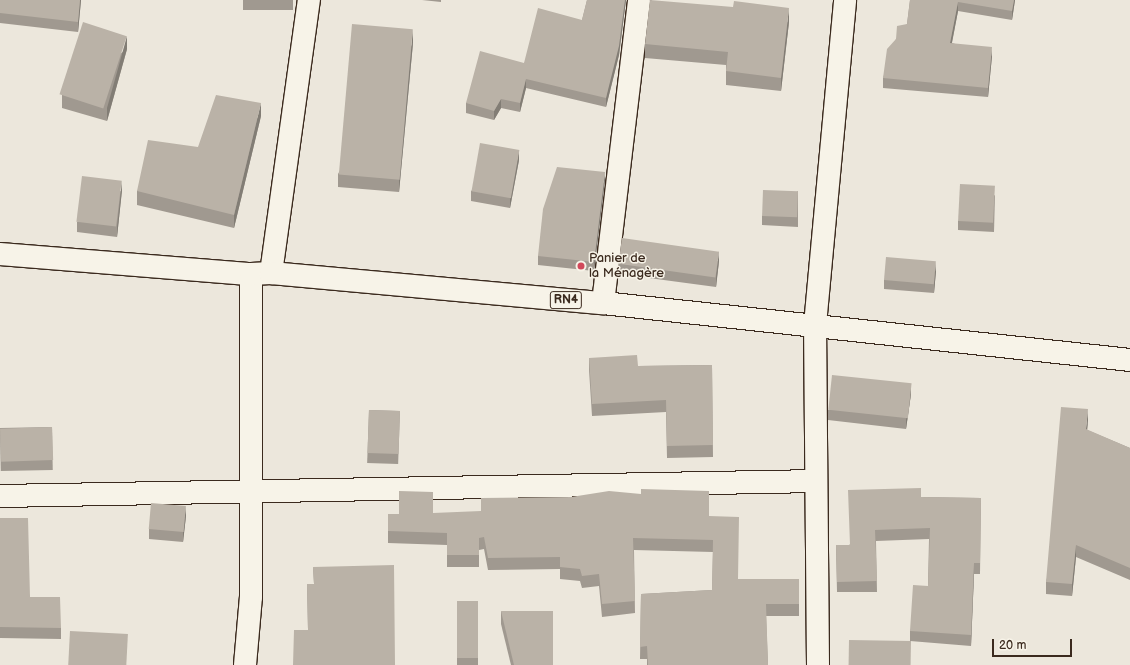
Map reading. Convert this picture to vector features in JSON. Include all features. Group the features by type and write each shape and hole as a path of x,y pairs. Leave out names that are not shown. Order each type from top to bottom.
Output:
{"main road":[{"path":"245,665 251,597 252,491 261,273 309,0"},
{"path":"603,303 639,0"},
{"path":"818,665 815,325 845,0"},
{"name":"RN4","path":"0,254 261,273 603,303 1130,360"},
{"path":"0,496 816,481"}],"building":[{"path":"0,0 80,0 78,22 0,13"},
{"path":"587,0 625,0 619,46 606,98 526,79 520,103 501,99 494,111 466,103 480,51 524,63 538,8 582,20"},
{"path":"650,0 733,7 734,1 789,8 781,78 726,71 728,52 645,44"},
{"path":"910,0 1014,0 1012,11 958,2 950,43 992,47 988,88 883,78 887,49 896,39 897,26 907,24"},
{"path":"83,22 127,36 103,108 60,94"},
{"path":"352,24 413,29 400,180 339,174"},
{"path":"216,95 261,103 234,215 137,191 148,140 198,147"},
{"path":"480,143 519,150 511,198 471,191"},
{"path":"557,167 605,172 594,262 538,256 543,209"},
{"path":"82,176 122,181 116,227 76,222"},
{"path":"960,184 995,186 993,223 958,221"},
{"path":"763,190 798,191 797,217 762,216"},
{"path":"622,238 719,252 715,277 618,264"},
{"path":"886,257 936,261 934,284 884,280"},
{"path":"637,355 638,366 712,365 713,445 667,446 666,400 592,404 589,358"},
{"path":"832,375 912,383 908,418 828,410"},
{"path":"1061,407 1088,409 1086,429 1130,448 1130,568 1076,545 1072,584 1046,582"},
{"path":"369,410 400,411 398,454 367,453"},
{"path":"52,427 53,460 1,462 0,429"},
{"path":"921,488 921,497 981,498 980,563 974,563 971,635 910,631 913,585 928,586 930,528 875,530 877,581 837,582 836,545 850,545 848,490"},
{"path":"641,489 709,491 709,516 739,517 738,579 799,579 799,604 766,604 768,665 648,665 647,646 640,647 641,594 712,590 713,540 633,538 635,601 602,604 599,574 582,576 580,569 560,567 560,557 488,558 484,537 479,538 479,555 447,555 447,533 388,531 388,514 399,514 399,491 433,492 433,513 481,511 481,498 571,497 609,491 641,494"},
{"path":"151,503 186,506 184,532 149,529"},
{"path":"0,518 28,518 30,597 60,597 61,628 0,627"},
{"path":"394,565 395,665 293,665 294,630 308,630 307,584 314,584 313,567"},
{"path":"457,601 478,601 478,658 457,658"},
{"path":"501,611 553,611 553,665 514,665"},
{"path":"70,631 128,634 126,665 68,665"},
{"path":"849,640 911,641 911,665 849,665"}],"place":[{"name":"Panier de la Ménagère","path":"581,266"}]}
